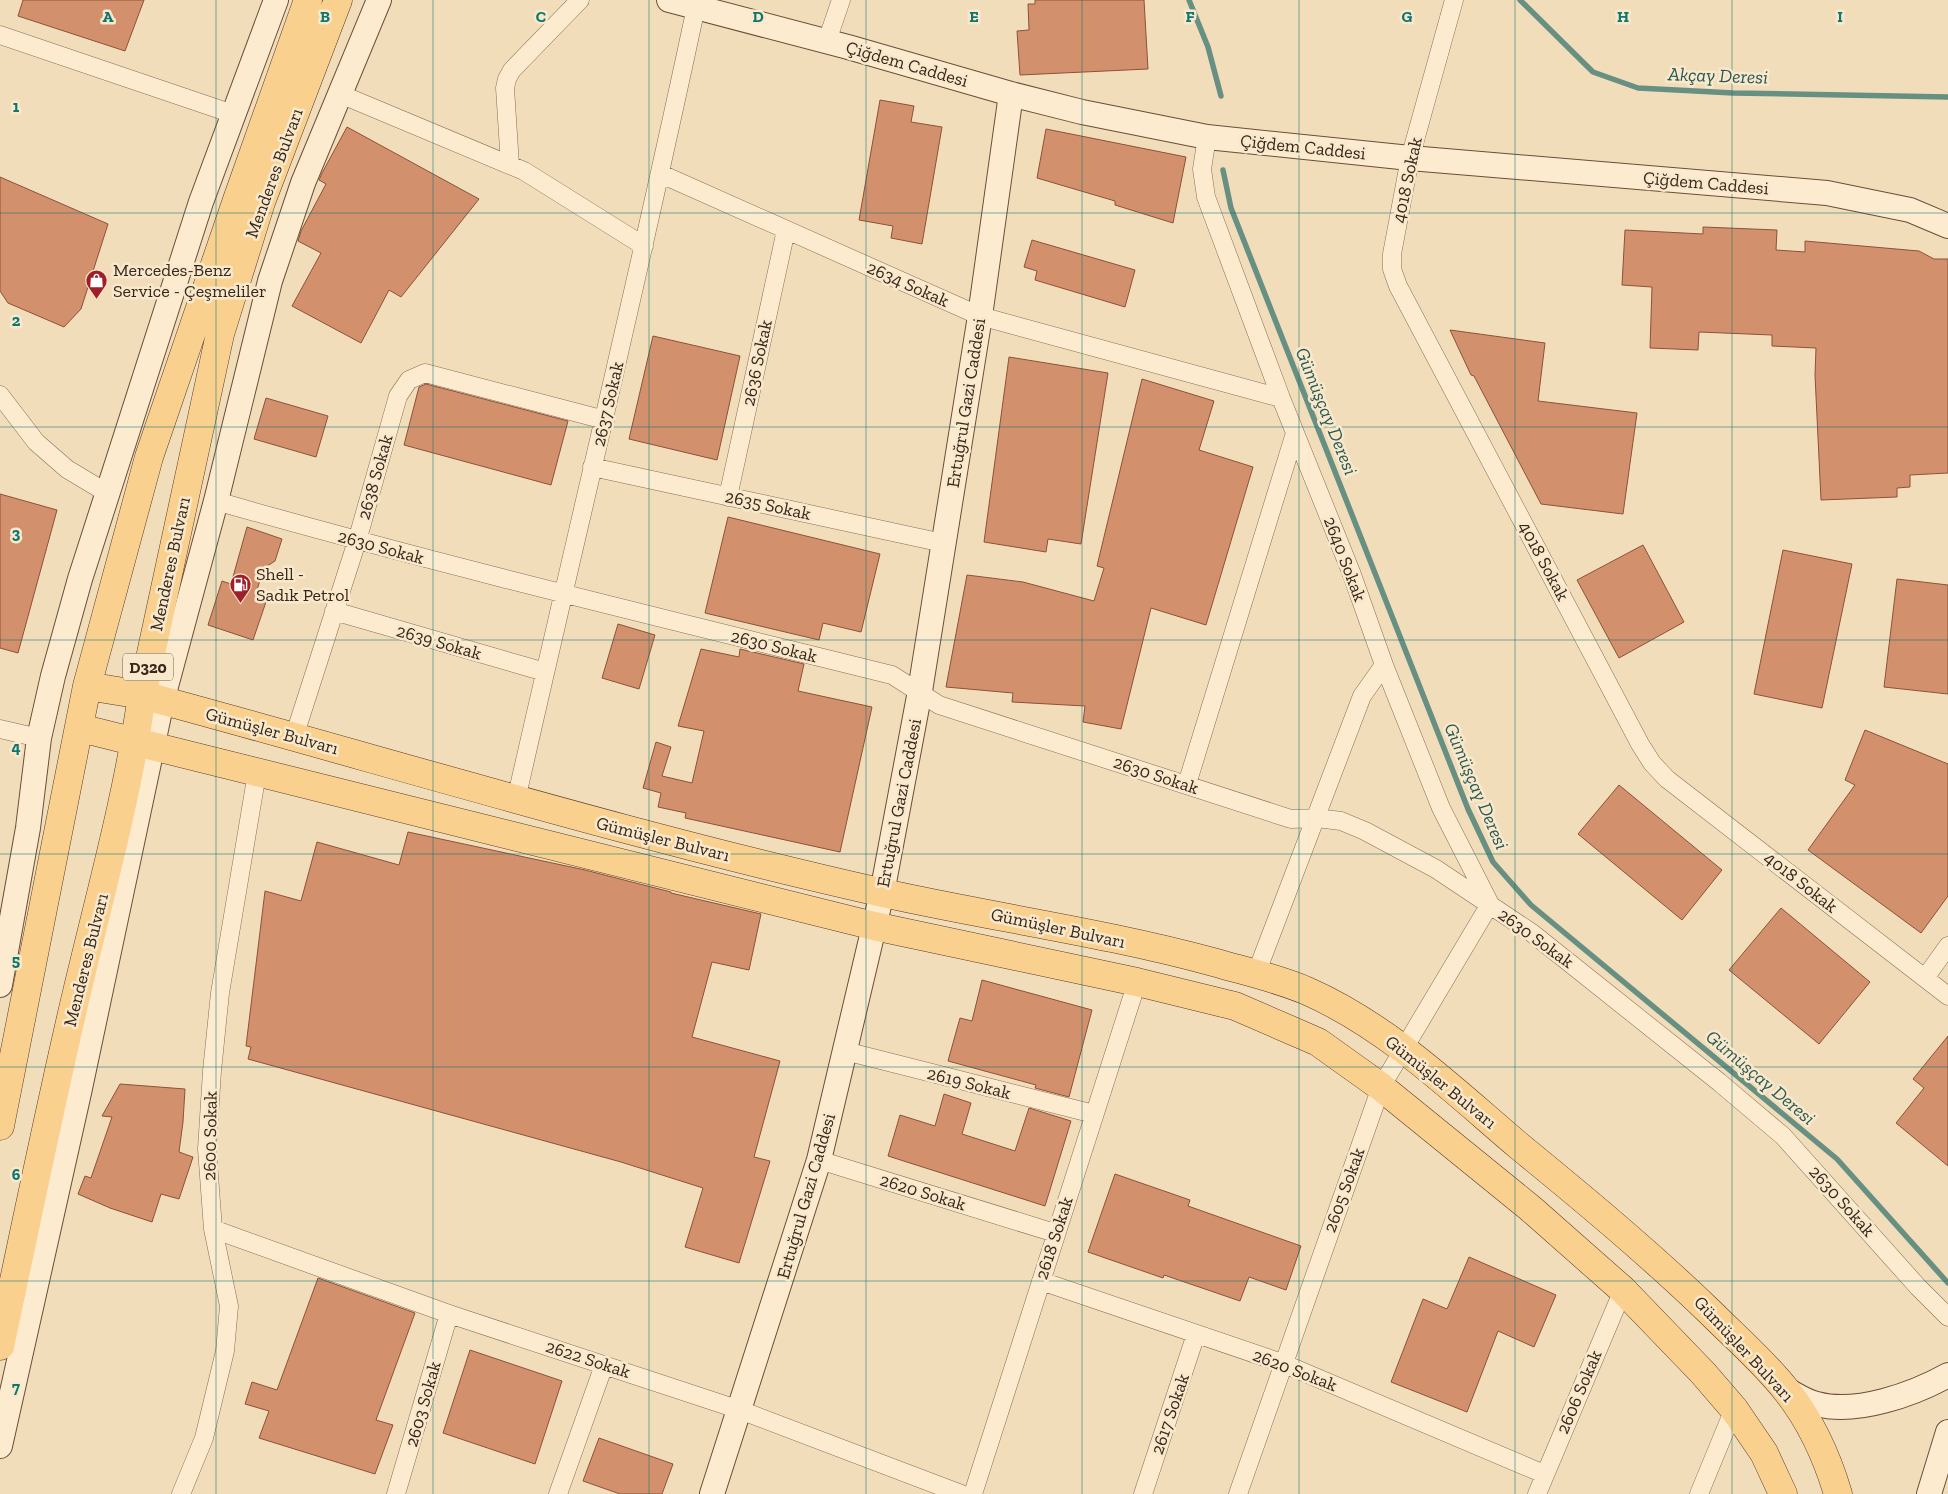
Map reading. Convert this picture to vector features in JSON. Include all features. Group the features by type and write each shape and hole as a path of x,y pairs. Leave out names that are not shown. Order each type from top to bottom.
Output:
{"main road":[{"path":"0,985 28,828 39,738 58,658 107,493 198,211 276,0"},
{"name":"Menderes Bulvarı","path":"0,1126 87,686 149,457 308,0"},
{"name":"Menderes Bulvarı","path":"0,1346 73,1009 104,886 144,745 220,334 262,202 338,0"},
{"path":"152,698 216,501 270,281 303,183 379,0"},
{"name":"Çiğdem Caddesi","path":"669,0 827,41 1011,94 1082,112 1206,136 1410,158 1827,193 1910,210 1948,226"},
{"name":"Ertuğrul Gazi Caddesi","path":"712,1494 820,1160 882,893 920,691 980,316 1011,94"},
{"name":"Gümüşler Bulvarı","path":"87,686 152,698 668,841 882,893 1151,947 1256,974 1301,988 1341,1006 1402,1050 1566,1184 1667,1270 1737,1338 1785,1389 1805,1417 1831,1469 1838,1494"},
{"name":"Gümüşler Bulvarı","path":"80,728 874,926 1138,982 1235,1006 1318,1042 1381,1087 1530,1208 1623,1290 1703,1373 1734,1409 1764,1453 1784,1494"},
{"path":"0,1446 144,745"},
{"path":"1785,1389 1816,1404 1847,1408 1879,1402 1932,1384 1948,1375"},
{"path":"1929,1494 1948,1432"}],"street":[{"path":"510,165 507,80 512,70 580,0"},
{"path":"827,41 841,0"},
{"name":"4018 Sokak","path":"1454,0 1410,158 1392,254 1392,269 1398,286 1648,756 1667,779 1948,996"},
{"name":"2637 Sokak","path":"516,800 592,467 605,420 696,7"},
{"path":"0,35 233,114"},
{"path":"340,94 524,171 644,246"},
{"name":"2640 Sokak","path":"1206,136 1202,170 1206,197 1281,398 1351,572 1384,665 1441,808 1490,904"},
{"name":"2634 Sokak","path":"660,174 980,316 1281,398"},
{"name":"2636 Sokak","path":"728,497 786,230"},
{"name":"2638 Sokak","path":"294,736 357,541 398,396 409,380 425,373 605,420"},
{"path":"0,394 36,442 67,469 107,493"},
{"path":"1186,784 1295,433"},
{"name":"2635 Sokak","path":"592,467 943,543"},
{"name":"2630 Sokak","path":"216,501 357,541 892,675 920,691 939,705 1291,819 1317,818 1341,821 1364,831 1436,870 1532,933 1719,1082 1783,1136 1918,1287 1948,1317"},
{"name":"2639 Sokak","path":"334,611 545,672"},
{"path":"1256,974 1362,696 1384,665"},
{"path":"0,729 39,738"},
{"name":"2600 Sokak","path":"181,1494 204,1438 225,1351 229,1306 213,1229 207,1149 220,993 257,773"},
{"name":"2605 Sokak","path":"1238,1494 1282,1363 1381,1087 1490,904"},
{"path":"1926,978 1948,946"},
{"name":"2618 Sokak","path":"973,1494 1040,1281 1138,982"},
{"name":"2619 Sokak","path":"845,1051 1094,1114"},
{"name":"2620 Sokak","path":"820,1160 1056,1233"},
{"name":"2622 Sokak","path":"213,1229 449,1314 740,1410 961,1494"},
{"name":"2620 Sokak","path":"1040,1281 1282,1363 1544,1474"},
{"name":"2606 Sokak","path":"1537,1494 1623,1290"},
{"name":"2603 Sokak","path":"396,1494 449,1314"},
{"name":"2617 Sokak","path":"1143,1494 1196,1334"},
{"path":"558,1494 604,1365"},
{"path":"1699,1494 1734,1409"}],"building":[{"path":"23,0 144,0 125,51 18,16"},
{"path":"1035,0 1144,0 1148,69 1020,75 1017,31 1029,30 1028,4 1035,4"},
{"path":"880,100 914,106 911,122 942,127 922,244 891,238 893,226 859,220"},
{"path":"347,127 479,199 401,297 389,290 361,343 292,306 321,253 298,241 301,231 326,184 319,180 322,173"},
{"path":"1046,129 1186,157 1173,223 1115,205 1115,201 1037,178"},
{"path":"0,177 108,224 81,309 64,327 8,303 0,291"},
{"path":"1703,227 1777,230 1776,250 1805,252 1805,241 1919,251 1934,259 1948,259 1948,473 1910,475 1910,487 1897,488 1897,497 1821,500 1815,375 1816,348 1772,346 1772,335 1699,332 1698,350 1650,348 1652,287 1622,285 1625,230 1703,234"},
{"path":"1032,240 1135,270 1125,307 1035,280 1037,271 1024,267"},
{"path":"1450,330 1545,343 1538,401 1637,413 1623,514 1541,504 1474,376 1471,375"},
{"path":"653,336 740,356 717,460 629,439"},
{"path":"1009,357 1108,373 1081,544 1048,539 1046,552 984,542"},
{"path":"1142,379 1214,401 1199,450 1253,467 1206,625 1151,608 1121,729 1083,722 1085,706 1012,702 1013,693 946,687 967,575 1023,582 1094,601 1104,568 1097,566"},
{"path":"426,384 568,421 551,485 404,445 419,387"},
{"path":"266,398 328,416 316,457 254,439"},
{"path":"0,494 57,510 18,653 0,648"},
{"path":"728,517 880,554 861,632 823,623 819,640 705,613"},
{"path":"247,527 282,539 275,561 264,568 256,593 268,596 253,640 208,625 222,581 231,584"},
{"path":"1643,545 1684,622 1619,658 1577,580"},
{"path":"1783,550 1852,564 1822,708 1754,694"},
{"path":"1897,579 1948,585 1948,694 1884,687"},
{"path":"618,624 655,635 639,689 602,678"},
{"path":"701,649 739,657 740,649 804,664 798,691 872,707 840,852 685,818 686,813 658,807 661,793 643,788 656,742 671,747 662,776 692,783 704,731 678,726"},
{"path":"1865,730 1948,764 1948,896 1921,933 1808,850 1855,785 1845,780"},
{"path":"1619,785 1722,870 1682,920 1578,834"},
{"path":"408,832 585,870 761,914 749,970 712,962 692,1037 780,1061 754,1157 770,1161 739,1263 685,1247 703,1188 621,1162 248,1059 251,1047 246,1046 265,891 301,901 317,842 399,865"},
{"path":"1781,908 1870,982 1819,1044 1729,970"},
{"path":"982,980 1092,1010 1069,1097 1035,1088 1036,1085 948,1061 960,1018 972,1021"},
{"path":"1948,1036 1948,1166 1896,1123 1924,1088 1913,1079"},
{"path":"120,1084 185,1089 179,1152 193,1157 179,1199 161,1194 152,1222 110,1208 78,1194 85,1176 91,1178 112,1117 102,1116"},
{"path":"944,1094 971,1103 962,1134 1015,1151 1029,1108 1071,1121 1045,1206 888,1156 900,1115 935,1126"},
{"path":"1115,1174 1190,1200 1188,1206 1301,1246 1286,1290 1249,1277 1240,1301 1164,1275 1163,1278 1088,1252"},
{"path":"1469,1257 1556,1295 1534,1347 1498,1331 1467,1412 1391,1382 1423,1299 1447,1309"},
{"path":"318,1278 415,1313 376,1420 393,1425 375,1474 259,1438 269,1411 245,1404 252,1382 277,1390"},
{"path":"470,1350 562,1381 535,1464 443,1433"},
{"path":"599,1438 673,1464 662,1494 620,1494 583,1481"}],"waterway":[{"name":"Gümüşçay Deresi","path":"1189,0 1208,47 1221,96"},
{"name":"Akçay Deresi","path":"1520,0 1593,72 1638,88 1733,93 1948,97"},
{"name":"Gümüşçay Deresi","path":"1223,170 1231,208 1468,809 1493,862 1531,905 1837,1159 1948,1283"}],"place":[{"name":"Mercedes-Benz Service - Çeşmeliler","path":"97,299"},
{"name":"Shell - Sadık Petrol","path":"240,603"}]}
